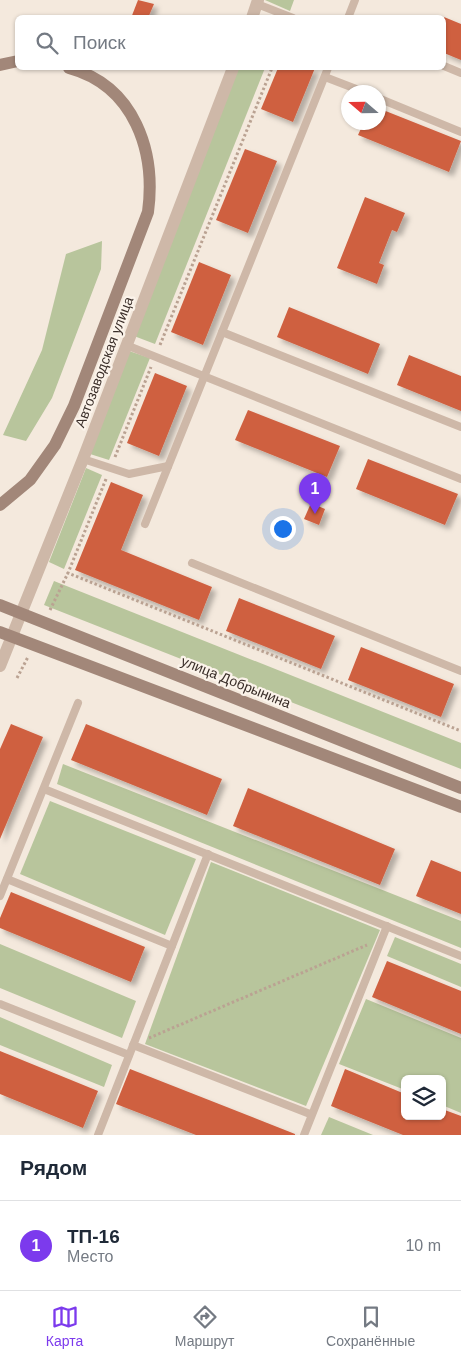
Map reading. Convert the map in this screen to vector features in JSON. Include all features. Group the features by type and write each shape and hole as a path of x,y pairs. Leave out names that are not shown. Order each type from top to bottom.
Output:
{"main road":[{"path":"0,65 15,62"},
{"path":"0,506 30,480 55,446 74,406 142,232 152,189 150,163 142,134 128,109 108,89 77,70"},
{"name":"улица Добрынина","path":"0,605 461,788"},
{"path":"0,632 461,807"}],"street":[{"path":"253,15 258,2"},
{"name":"Автозаводская улица","path":"0,666 83,459 231,70"}],"lane":[{"path":"349,15 356,0"},
{"path":"258,2 286,15"},
{"path":"446,67 461,73"},
{"path":"145,524 327,70"},
{"path":"324,77 345,85"},
{"path":"386,101 461,132"},
{"path":"222,332 461,427"},
{"path":"126,344 461,479"},
{"path":"83,459 129,474 168,466"},
{"path":"192,563 461,671"},
{"path":"0,896 78,703"},
{"path":"44,789 461,956"},
{"path":"98,1135 208,854"},
{"path":"7,879 172,946"},
{"path":"304,1135 310,1114 387,926"},
{"path":"0,1004 129,1055"},
{"path":"133,1045 310,1114"}],"path":[{"path":"271,70 68,573 461,731"},
{"path":"133,1045 382,938"}],"green space":[{"path":"265,0 294,0 290,11"},
{"path":"237,70 264,70 155,344 134,336"},
{"path":"102,241 101,269 52,398 26,441 3,435 42,350 66,254"},
{"path":"129,351 150,358 109,460 90,454"},
{"path":"86,468 102,475 64,569 49,562"},
{"path":"54,581 461,743 461,769 44,605"},
{"path":"63,764 461,921 461,948 57,784"},
{"path":"50,801 196,859 165,935 20,874"},
{"path":"211,862 380,930 306,1106 145,1044"},
{"path":"395,937 461,964 461,987 387,956"},
{"path":"0,944 136,1001 122,1038 0,988"},
{"path":"366,999 461,1038 461,1113 446,1107 446,1075 401,1075 401,1088 339,1064"},
{"path":"0,1017 112,1065 104,1087 0,1045"},
{"path":"329,1117 373,1135 321,1135"}],"building":[{"path":"138,0 154,4 149,15 132,15"},
{"path":"446,18 461,24 461,60 446,54"},
{"path":"277,70 314,70 293,122 261,109"},
{"path":"386,111 461,141 449,172 358,135 360,130 386,130"},
{"path":"245,149 277,161 248,233 216,220"},
{"path":"365,197 405,213 397,232 392,230 379,263 384,265 377,284 337,268"},
{"path":"199,262 231,275 203,345 171,332"},
{"path":"289,307 380,344 368,374 277,337"},
{"path":"409,355 461,376 461,411 397,385"},
{"path":"155,373 187,386 159,456 127,443"},
{"path":"248,410 340,446 327,477 235,440"},
{"path":"368,459 458,494 445,525 356,489"},
{"path":"111,482 143,495 121,550 212,587 199,620 75,570"},
{"path":"311,503 325,509 319,525 304,519"},
{"path":"239,598 335,636 321,669 226,631"},
{"path":"361,647 454,684 441,717 348,680"},
{"path":"11,724 43,737 0,839 0,749"},
{"path":"86,724 222,779 207,815 71,760"},
{"path":"248,788 395,849 380,885 233,826"},
{"path":"431,860 461,872 461,914 416,896"},
{"path":"11,892 145,947 131,982 0,928 0,918"},
{"path":"387,961 461,991 461,1034 372,997"},
{"path":"0,1051 98,1091 83,1128 0,1094"},
{"path":"130,1069 295,1135 196,1135 116,1104"},
{"path":"345,1069 401,1092 401,1120 446,1120 446,1110 461,1116 461,1135 403,1135 331,1106"}],"place":[{"name":"ТП-16","path":"315,514"}]}
